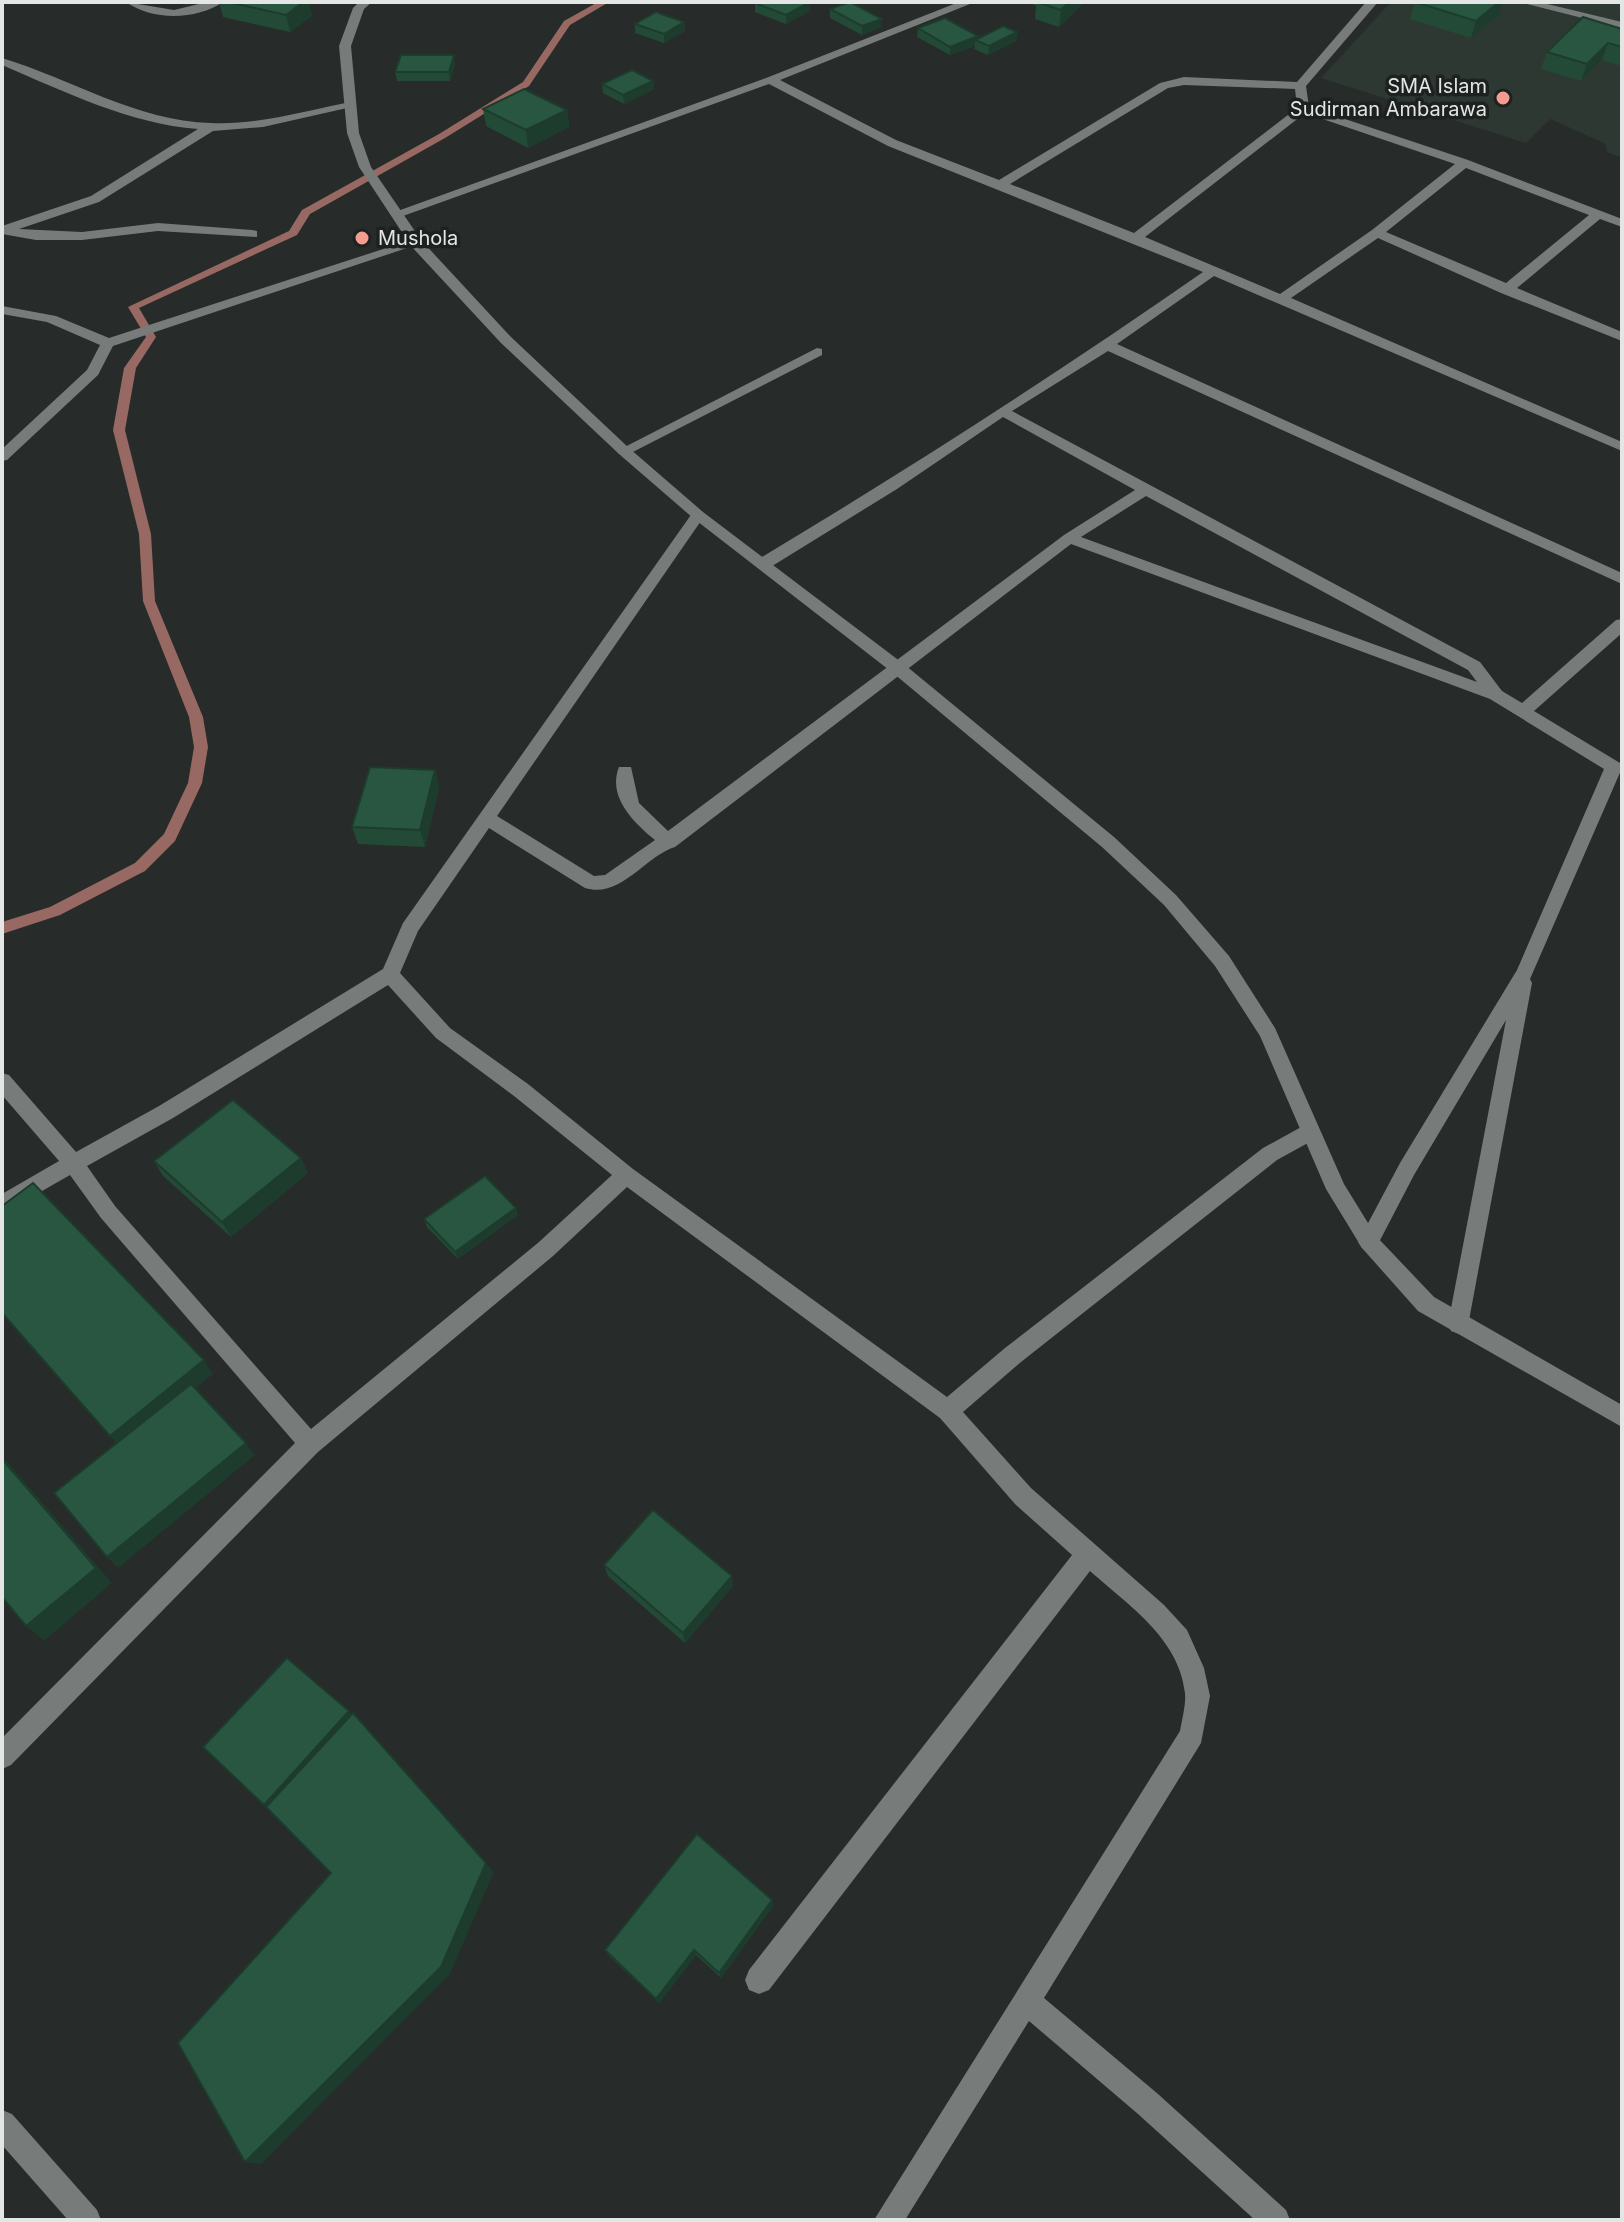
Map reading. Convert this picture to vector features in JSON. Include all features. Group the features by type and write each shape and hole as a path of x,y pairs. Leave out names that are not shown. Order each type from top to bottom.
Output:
{"street":[{"path":"132,2 155,12 174,15 217,2"},
{"path":"366,2 359,8 345,46 353,133 365,167 416,243 506,340 624,451 698,515 899,669 1108,842 1170,900 1222,961 1268,1033 1336,1189 1369,1242 1426,1304 1622,1417"},
{"path":"398,213 770,80 969,2"},
{"path":"1303,109 1300,86 1372,2"},
{"path":"1525,2 1622,25"},
{"path":"2,61 131,110 179,124 210,127 249,124 350,106"},
{"path":"770,80 892,143 1136,238 1622,447"},
{"path":"1000,185 1164,85 1184,81 1300,86"},
{"path":"1303,109 1464,163 1622,223"},
{"path":"1136,238 1303,109"},
{"path":"3,230 95,199 210,127"},
{"path":"1281,299 1377,233 1464,163"},
{"path":"1506,290 1598,214"},
{"path":"3,230 36,236 82,236 158,227 252,234"},
{"path":"1377,233 1622,337"},
{"path":"2,310 51,319 108,343 416,243"},
{"path":"763,564 892,486 1107,345 1213,271"},
{"path":"2,457 93,372 108,343"},
{"path":"1107,345 1622,579"},
{"path":"624,451 817,352"},
{"path":"1002,411 1474,666 1496,695"},
{"path":"487,818 591,883 609,881 669,842 1069,538 1146,490"},
{"path":"2,1205 166,1112 390,974 410,928 698,515"},
{"path":"1069,538 1496,695 1618,770 1525,972 1407,1169 1369,1242"},
{"path":"1523,711 1622,624"},
{"path":"625,771 624,794 631,808 669,842"},
{"path":"1459,1324 1525,972"},
{"path":"390,974 443,1033 521,1090 626,1175 948,1411 1023,1496 1155,1613 1178,1639 1192,1668 1198,1696 1192,1734 888,2220"},
{"path":"2,1081 73,1163 108,1212 310,1444"},
{"path":"948,1411 1013,1355 1270,1154 1310,1132"},
{"path":"2,1756 310,1444 546,1249 626,1175"},
{"path":"759,1980 1087,1555"},
{"path":"1026,2001 1148,2104 1276,2220"},
{"path":"2,2124 87,2220"}],"shaded area":[{"name":"SMA Islam Sudirman Ambarawa","path":"1391,2 1622,2 1622,158 1607,152 1606,144 1550,119 1526,143 1321,78"}],"building":[{"path":"228,2 303,2 286,15"},
{"path":"757,2 810,2 786,15"},
{"path":"850,2 882,19 862,26 830,9"},
{"path":"1037,2 1069,2 1061,10"},
{"path":"1415,2 1499,2 1476,21"},
{"path":"656,12 684,22 664,34 635,24"},
{"path":"1583,17 1622,29 1622,47 1608,43 1587,64 1547,52"},
{"path":"945,18 978,36 950,47 918,28"},
{"path":"1003,26 1017,32 989,46 975,40"},
{"path":"401,55 454,55 449,72 395,72"},
{"path":"632,70 653,81 623,95 602,84"},
{"path":"524,89 567,110 526,130 483,109"},
{"path":"370,767 435,770 420,830 352,827"},
{"path":"233,1100 301,1158 222,1222 154,1161"},
{"path":"485,1176 516,1208 455,1252 424,1219"},
{"path":"33,1183 204,1360 110,1436 2,1313 2,1206"},
{"path":"191,1384 246,1443 107,1557 54,1493"},
{"path":"2,1459 96,1568 26,1626 2,1597"},
{"path":"653,1510 732,1576 683,1633 604,1565"},
{"path":"287,1658 349,1711 264,1805 203,1747"},
{"path":"353,1713 486,1863 441,1967 245,2162 178,2043 331,1873 266,1807"},
{"path":"697,1834 772,1900 719,1973 694,1950 656,1999 605,1950"}],"waterway":[{"path":"2,928 55,911 140,867 170,837 195,783 201,747 196,717 149,601 145,534 119,430 130,368 151,337 133,307 293,233 306,212 442,136 526,84 567,23 605,2"}],"place":[{"name":"SMA Islam Sudirman Ambarawa","path":"1503,98"},
{"name":"Mushola","path":"362,238"}]}
